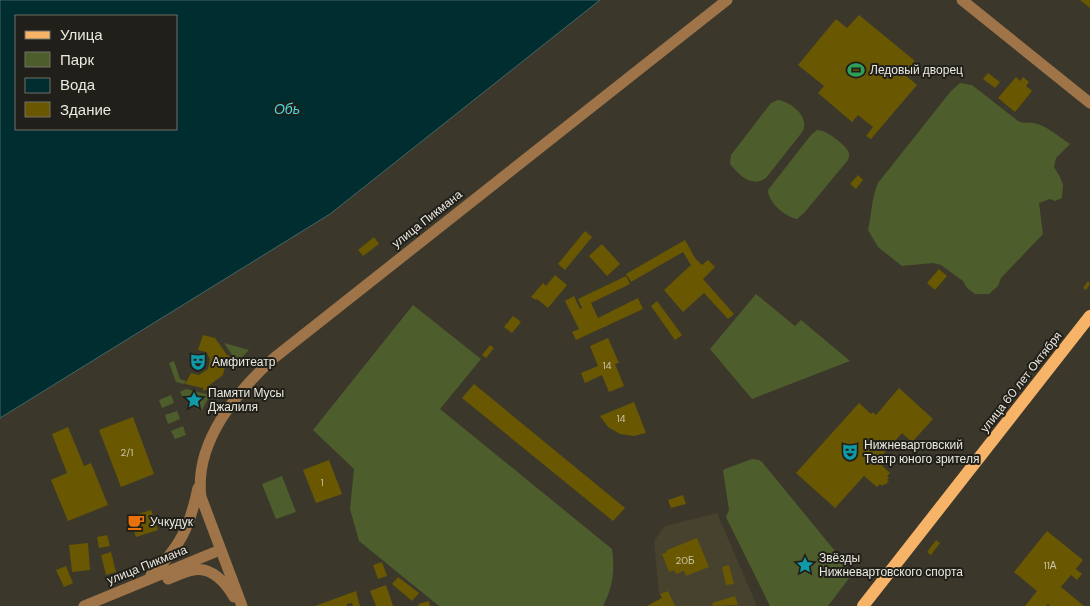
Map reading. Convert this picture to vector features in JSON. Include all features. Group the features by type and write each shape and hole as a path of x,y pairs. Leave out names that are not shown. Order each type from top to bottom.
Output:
{"main road":[{"name":"улица 60 лет Октября","path":"863,606 1090,316"}],"street":[{"name":"улица Пикмана","path":"241,606 201,497 200,476 208,448 226,412 251,379 274,358 727,0"},
{"path":"962,0 1090,103"},
{"path":"146,580 168,558 183,536 192,513 200,476"},
{"name":"улица Пикмана","path":"84,606 220,550"},
{"path":"146,580 164,581 194,570 208,571 227,586 241,606"}],"shaded area":[{"path":"717,513 757,606 647,606 662,598 659,593 654,541 665,526"}],"green space":[{"path":"960,83 972,85 1018,121 1034,123 1044,127 1070,144 1056,158 1054,167 1063,185 1062,198 1055,201 1050,199 1039,203 1043,234 1001,278 998,286 989,294 975,294 967,288 963,281 941,265 933,263 902,266 878,247 868,230 878,183 951,91"},
{"path":"778,100 789,104 798,111 804,121 803,131 766,178 756,182 751,181 738,173 730,164 731,155 771,103"},
{"path":"817,130 829,134 839,141 849,152 848,160 804,213 797,219 792,218 774,204 768,190"},
{"path":"756,294 795,326 801,320 850,361 752,399 710,349"},
{"path":"413,305 481,359 440,409 612,549 612,578 603,606 439,606 359,541 350,509 354,469 313,430"},
{"path":"224,343 249,350 237,362"},
{"path":"174,361 180,379 186,381 184,384 176,382 169,363"},
{"path":"186,389 210,395 202,410 197,409 196,400 182,396 180,392"},
{"path":"171,395 174,403 162,408 159,400"},
{"path":"177,411 180,419 168,424 165,415"},
{"path":"183,426 186,435 175,439 171,431"},
{"path":"752,459 762,462 853,573 828,606 770,606 726,517 729,510 723,471"},
{"path":"282,476 296,512 276,519 262,484"}],"water":[{"name":"Обь","path":"0,0 600,0 330,214 0,418"}],"building":[{"path":"1080,0 1090,0 1090,8"},
{"name":"Ледовый дворец","path":"859,15 915,61 904,74 917,85 871,139 866,136 873,127 858,115 852,122 818,93 824,86 798,65 836,19 847,28"},
{"path":"988,73 1000,82 995,88 983,79"},
{"path":"1016,77 1020,81 1023,77 1029,82 1026,86 1032,91 1015,112 998,98"},
{"path":"858,175 863,180 856,189 850,184"},
{"path":"585,231 592,237 565,270 558,264"},
{"path":"374,237 379,244 363,256 358,250"},
{"path":"685,240 695,258 702,265 708,260 715,267 703,279 734,314 728,319 704,293 683,312 664,290 691,265 683,252 631,282 626,274"},
{"path":"602,244 620,264 607,276 589,256"},
{"path":"939,269 947,276 935,290 927,283"},
{"path":"555,275 567,285 548,308 537,299 531,297 543,283 546,286"},
{"path":"626,276 630,284 591,303 598,318 638,298 643,309 576,340 572,332 579,329 565,301 574,296 580,309 582,308 578,299"},
{"path":"1088,281 1090,284 1086,290 1083,288"},
{"path":"657,301 682,335 675,340 651,306"},
{"path":"513,316 521,322 512,333 504,327"},
{"path":"203,335 215,338 227,355 230,356 229,361 226,361 223,375 207,387 208,389 203,391 203,388 185,384 191,373 199,375 208,369 210,359 206,352 198,350"},
{"path":"608,338 619,363 615,364 624,386 609,392 602,375 585,383 581,373 598,366 590,346"},
{"path":"490,345 494,348 486,358 482,355"},
{"path":"474,384 625,508 613,521 462,398"},
{"name":"Нижневартовский Театр юного зрителя","path":"899,388 933,419 912,442 902,433 877,461 890,473 887,476 889,481 885,485 882,486 880,484 877,487 864,476 835,508 796,473 859,403 871,414 873,412 876,415"},
{"path":"634,402 646,433 634,436 620,434 608,427 600,416"},
{"path":"133,417 154,474 121,487 99,430"},
{"path":"68,427 84,466 91,463 108,505 68,521 51,480 67,473 52,434"},
{"path":"329,460 342,494 316,503 303,470"},
{"path":"683,495 686,504 671,508 668,500"},
{"path":"151,510 158,530 136,537 129,517"},
{"path":"1047,531 1083,560 1076,569 1082,574 1077,580 1071,575 1061,587 1084,606 1050,606 1048,604 1046,606 1025,606 1037,591 1014,572"},
{"path":"107,535 110,546 99,548 97,537"},
{"path":"697,538 709,567 686,576 684,571 676,574 674,570 669,572 662,554 667,552 667,550"},
{"path":"936,540 940,543 931,555 927,552"},
{"path":"88,543 90,570 72,572 69,545"},
{"path":"111,552 116,572 106,575 101,555"},
{"path":"382,562 387,576 378,579 373,565"},
{"path":"729,565 734,584 726,585 722,567"},
{"path":"66,566 73,583 64,587 56,570"},
{"path":"398,577 419,593 412,601 392,584"},
{"path":"386,585 393,606 376,606 370,591"},
{"path":"356,591 360,606 353,606 352,603 347,604 347,606 315,606"},
{"path":"668,591 675,606 647,606 662,598 660,594"},
{"path":"735,596 738,605 713,606 712,603"},
{"path":"429,601 430,606 419,606 418,604"}],"place":[{"name":"Ледовый дворец","path":"856,70"},
{"name":"Амфитеатр","path":"198,362"},
{"name":"Памяти Мусы Джалиля","path":"194,400"},
{"name":"Нижневартовский Театр юного зрителя","path":"850,452"},
{"name":"Учкудук","path":"136,522"},
{"name":"Звёзды Нижневартовского спорта","path":"805,565"}]}
